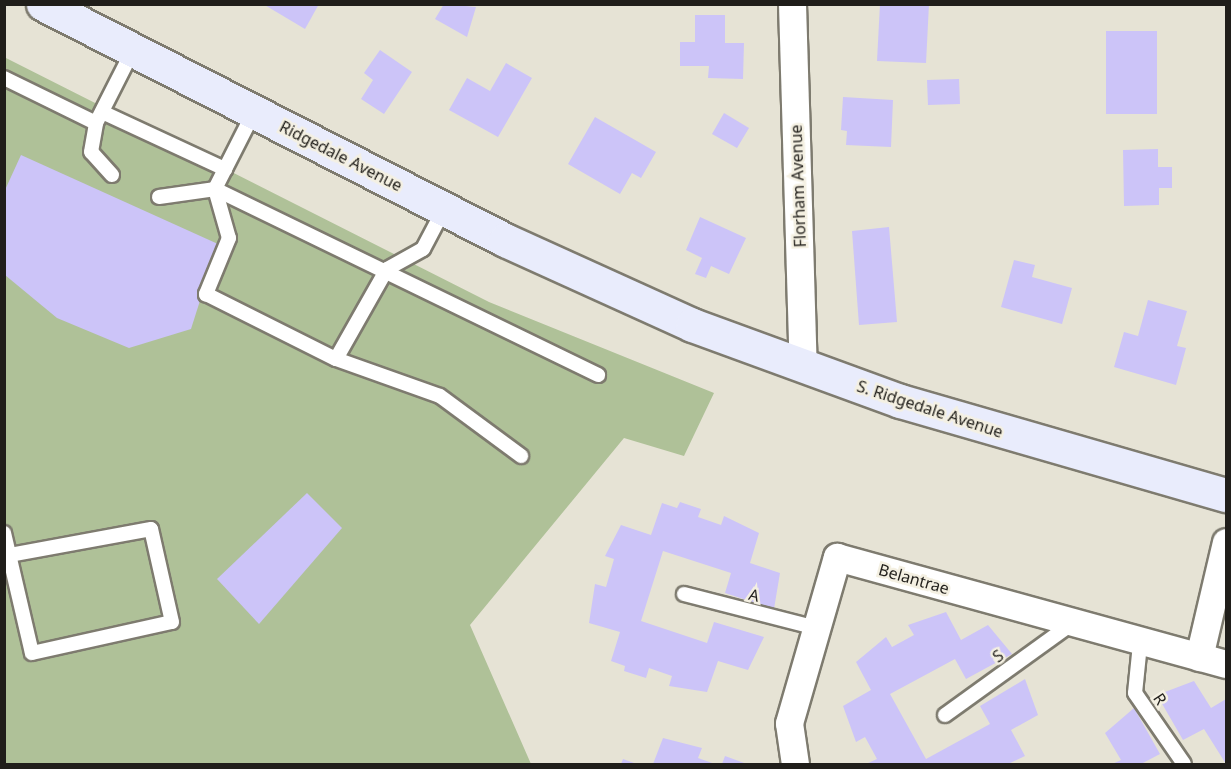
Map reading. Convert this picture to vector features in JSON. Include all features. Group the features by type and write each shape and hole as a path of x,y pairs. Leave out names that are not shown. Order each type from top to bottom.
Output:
{"main road":[{"name":"Ridgedale Avenue","path":"43,4 444,209 641,303"},
{"name":"S. Ridgedale Avenue","path":"641,303 803,368 900,401 1227,495"}],"street":[{"name":"Florham Avenue","path":"792,4 803,368"},
{"path":"1198,657 1227,542"},
{"name":"Belantrae","path":"795,765 789,723 837,557 1140,644 1227,664"}],"lane":[{"path":"112,175 91,152 99,118 133,50"},
{"path":"4,78 225,169"},
{"path":"254,111 215,189 229,238 206,294 336,359 440,396 521,456"},
{"path":"159,197 215,189 387,269 598,375"},
{"path":"336,359 387,269 423,249 444,209"},
{"path":"4,533 33,653 172,622 151,529 10,555"},
{"name":"A","path":"684,594 816,628"},
{"name":"S","path":"945,715 1071,624"},
{"name":"R","path":"1140,644 1135,693 1184,765"}],"green space":[{"path":"4,57 489,302 714,393 684,456 624,438 470,625 531,764 5,764"}],"building":[{"path":"263,4 319,4 305,29"},
{"path":"444,4 476,7 467,37 435,19"},
{"path":"880,4 929,4 926,63 877,61"},
{"path":"695,15 725,15 725,43 744,43 743,79 708,78 709,66 680,66 680,42 695,42"},
{"path":"1106,31 1157,31 1157,114 1106,114"},
{"path":"380,50 412,72 384,114 361,99 373,80 364,73"},
{"path":"506,63 532,78 498,137 449,110 467,78 490,91"},
{"path":"959,79 960,104 928,105 927,80"},
{"path":"843,97 893,100 891,147 846,145 847,131 841,130"},
{"path":"724,113 749,128 737,148 712,134"},
{"path":"595,117 656,152 641,178 632,173 620,194 568,164"},
{"path":"1158,149 1158,167 1172,167 1172,188 1159,188 1159,205 1124,206 1123,150"},
{"path":"21,155 218,244 191,329 129,348 57,318 5,275 5,190"},
{"path":"700,217 746,238 729,274 711,266 706,278 695,274 702,258 686,250"},
{"path":"889,227 897,322 859,325 852,231"},
{"path":"1014,260 1035,265 1032,277 1072,288 1062,324 1001,307"},
{"path":"1148,300 1187,311 1177,346 1186,348 1176,385 1114,367 1124,332 1138,336"},
{"path":"307,493 342,528 259,624 217,579"},
{"path":"680,502 701,509 698,517 721,525 724,516 759,533 750,563 780,573 774,609 725,593 731,573 663,551 641,621 707,643 714,622 764,637 748,670 718,661 707,692 669,686 672,676 649,668 646,678 624,671 625,666 611,661 620,632 589,623 595,584 606,587 614,559 605,556 621,525 651,535 662,503 677,508"},
{"path":"946,612 961,640 988,625 1012,654 966,679 955,659 890,694 926,759 990,724 980,706 1025,679 1038,715 1011,730 1025,756 1008,764 866,764 877,759 865,737 856,742 843,706 871,690 856,662 886,637 892,647 914,635 908,625"},
{"path":"1194,681 1211,708 1226,699 1226,764 1204,729 1183,740 1157,695"},
{"path":"1134,708 1160,754 1141,764 1112,764 1121,760 1105,733"},
{"path":"663,738 702,748 698,758 715,764 653,764"},
{"path":"725,756 747,764 722,764"},
{"path":"623,759 637,764 621,764"}]}
